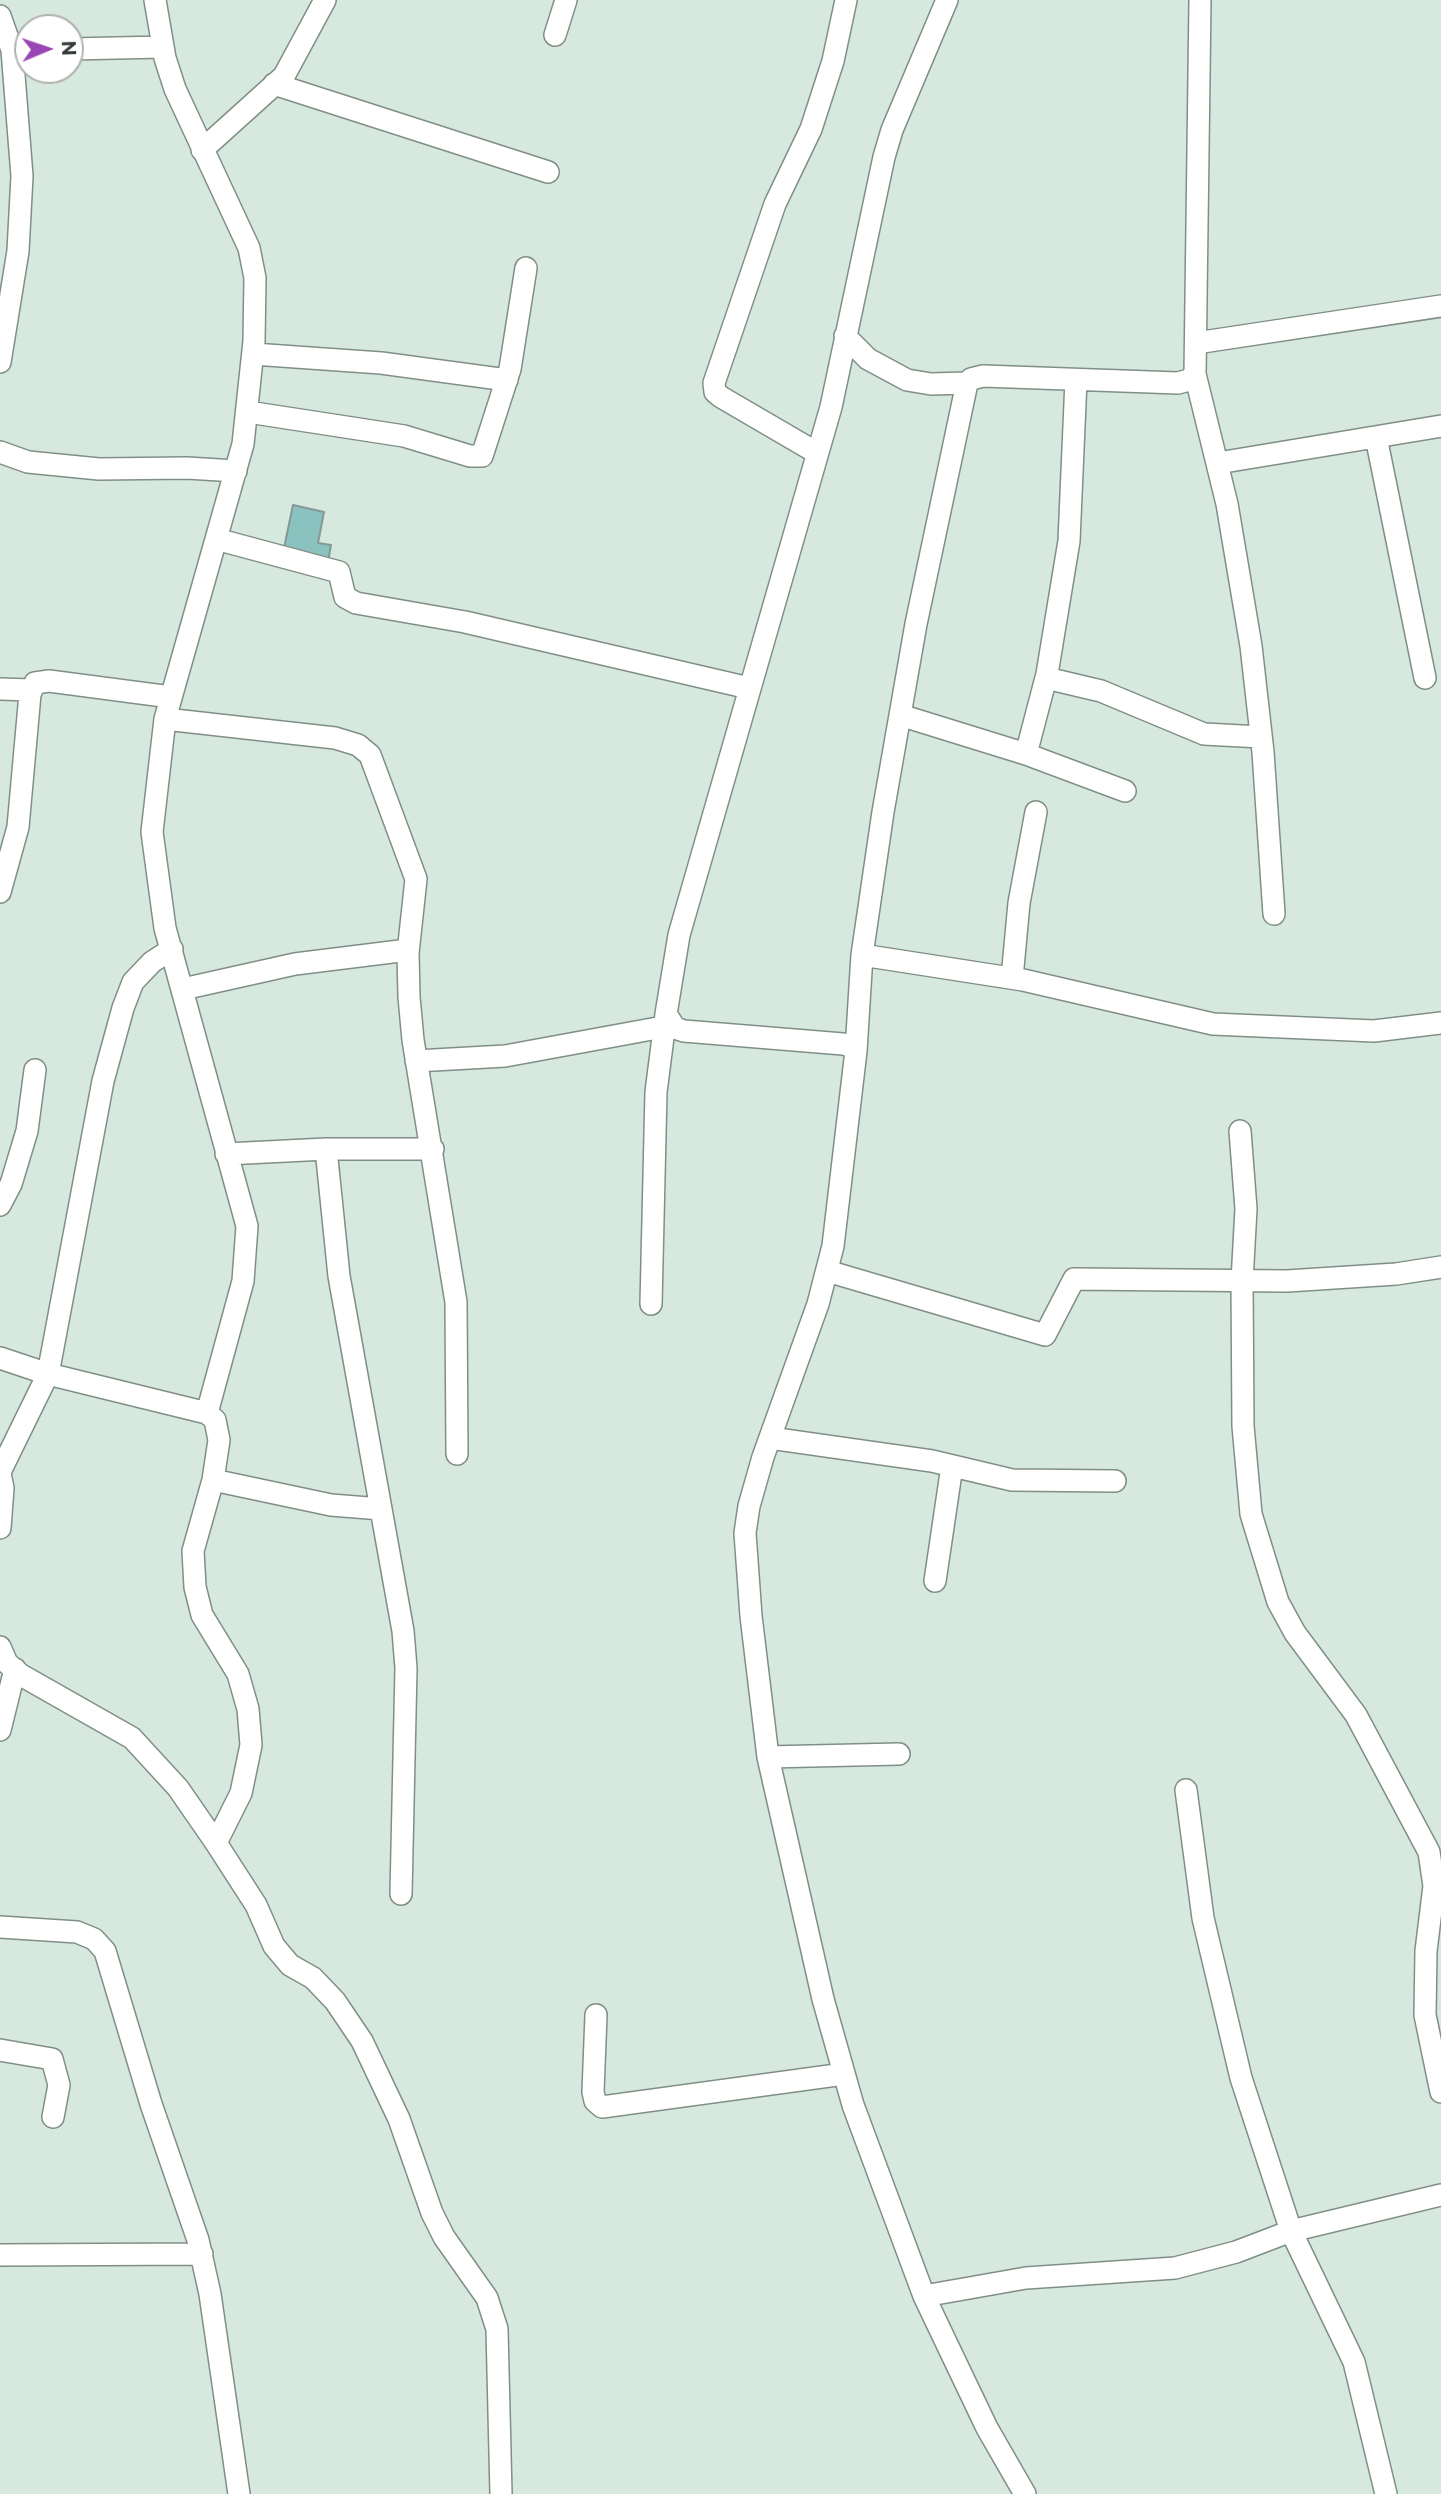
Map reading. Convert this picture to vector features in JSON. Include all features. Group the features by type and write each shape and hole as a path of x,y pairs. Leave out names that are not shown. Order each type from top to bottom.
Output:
{"street":[{"path":"155,0 163,47 175,89 249,248 255,278 248,412 236,471 165,719 152,832 163,914 226,1154 243,1207 247,1247 243,1281 207,1413"},
{"path":"202,149 274,84 299,52 325,0"},
{"path":"555,35 566,0"},
{"path":"817,453 721,397 715,391 714,383 775,204 811,129 833,61 846,0"},
{"path":"651,1304 654,1118 665,1021 679,935 831,407 862,250 892,130 947,0"},
{"path":"1200,0 1195,374 1218,463 1251,646 1261,737 1274,914"},
{"path":"0,16 14,40"},
{"path":"84,49 163,47"},
{"path":"0,362 18,251 22,176 21,84"},
{"path":"274,84 548,172"},
{"path":"248,412 404,436 476,457 486,450 507,380 526,268"},
{"path":"1196,344 1441,306"},
{"path":"845,335 868,359 906,380 931,384 967,383"},
{"path":"253,354 381,363 507,380"},
{"path":"1025,2494 987,2428 924,2296 889,2210 844,2074 823,1999 768,1757 745,1533 749,1506 770,1438 818,1304 827,1271 840,1203 856,1051 862,955 900,715 967,383 983,376 1178,383 1189,380 1195,374"},
{"path":"1026,754 1046,678 1069,541 1076,380"},
{"path":"1218,463 1441,426"},
{"path":"1376,437 1425,678"},
{"path":"0,452 28,462 99,469 187,468 236,471"},
{"path":"216,539 339,572 345,597 356,603 465,622 749,688"},
{"path":"1046,678 1101,691 1204,733 1261,737"},
{"path":"0,892 18,827 31,690 35,683 48,681 171,697"},
{"path":"0,689 31,690"},
{"path":"900,715 1026,754 1125,791"},
{"path":"165,719 335,738 365,750 416,879 408,950 409,997 416,1061 457,1303 457,1454"},
{"path":"1012,978 1020,903 1036,812"},
{"path":"0,1528 3,1488 0,1472 48,1374 103,1082 123,1008 133,982 152,962 172,949"},
{"path":"183,989 295,964 408,950"},
{"path":"862,955 1012,978 1213,1024 1374,1031 1441,1023"},
{"path":"416,1061 505,1056 665,1021 684,1031 843,1044 851,1045 856,1051"},
{"path":"0,1205 11,1184 27,1131 35,1070"},
{"path":"1240,1131 1246,1209 1242,1281 1243,1426 1251,1514 1278,1602 1295,1633 1356,1715 1429,1852 1434,1886 1426,1951 1425,2015 1441,2092"},
{"path":"226,1154 326,1149 433,1149"},
{"path":"326,1149 339,1276 398,1596 406,1668 401,1894"},
{"path":"827,1271 1040,1335 1049,1333 1068,1286 1074,1279 1242,1281 1358,1277 1441,1267"},
{"path":"0,1358 48,1374 207,1413 219,1430 213,1480 193,1551 195,1587 202,1615 237,1674 248,1709 251,1745 241,1793 216,1843"},
{"path":"770,1438 952,1465 1012,1480 1115,1481"},
{"path":"934,1581 952,1465"},
{"path":"213,1480 331,1505 381,1509"},
{"path":"0,1647 7,1663 15,1669 132,1738 178,1788 256,1905 274,1946 290,1965 313,1978 335,2001 362,2041 399,2119 432,2213 444,2237 487,2298 497,2329 501,2494"},
{"path":"0,1730 15,1669"},
{"path":"768,1757 899,1754"},
{"path":"1186,1790 1196,1880 1216,1978 1241,2078 1291,2231 1354,2362 1386,2494"},
{"path":"0,1927 77,1932 93,1938 105,1951 202,2254 211,2294 239,2494"},
{"path":"596,2015 593,2092 595,2101 602,2107 844,2074"},
{"path":"0,2050 52,2059 59,2085 53,2117"},
{"path":"924,2296 1026,2278 1175,2268 1236,2252 1291,2231 1441,2195"},
{"path":"0,2255 202,2254"}],"building":[{"path":"293,505 324,512 318,543 331,545 328,562 283,553"}]}
